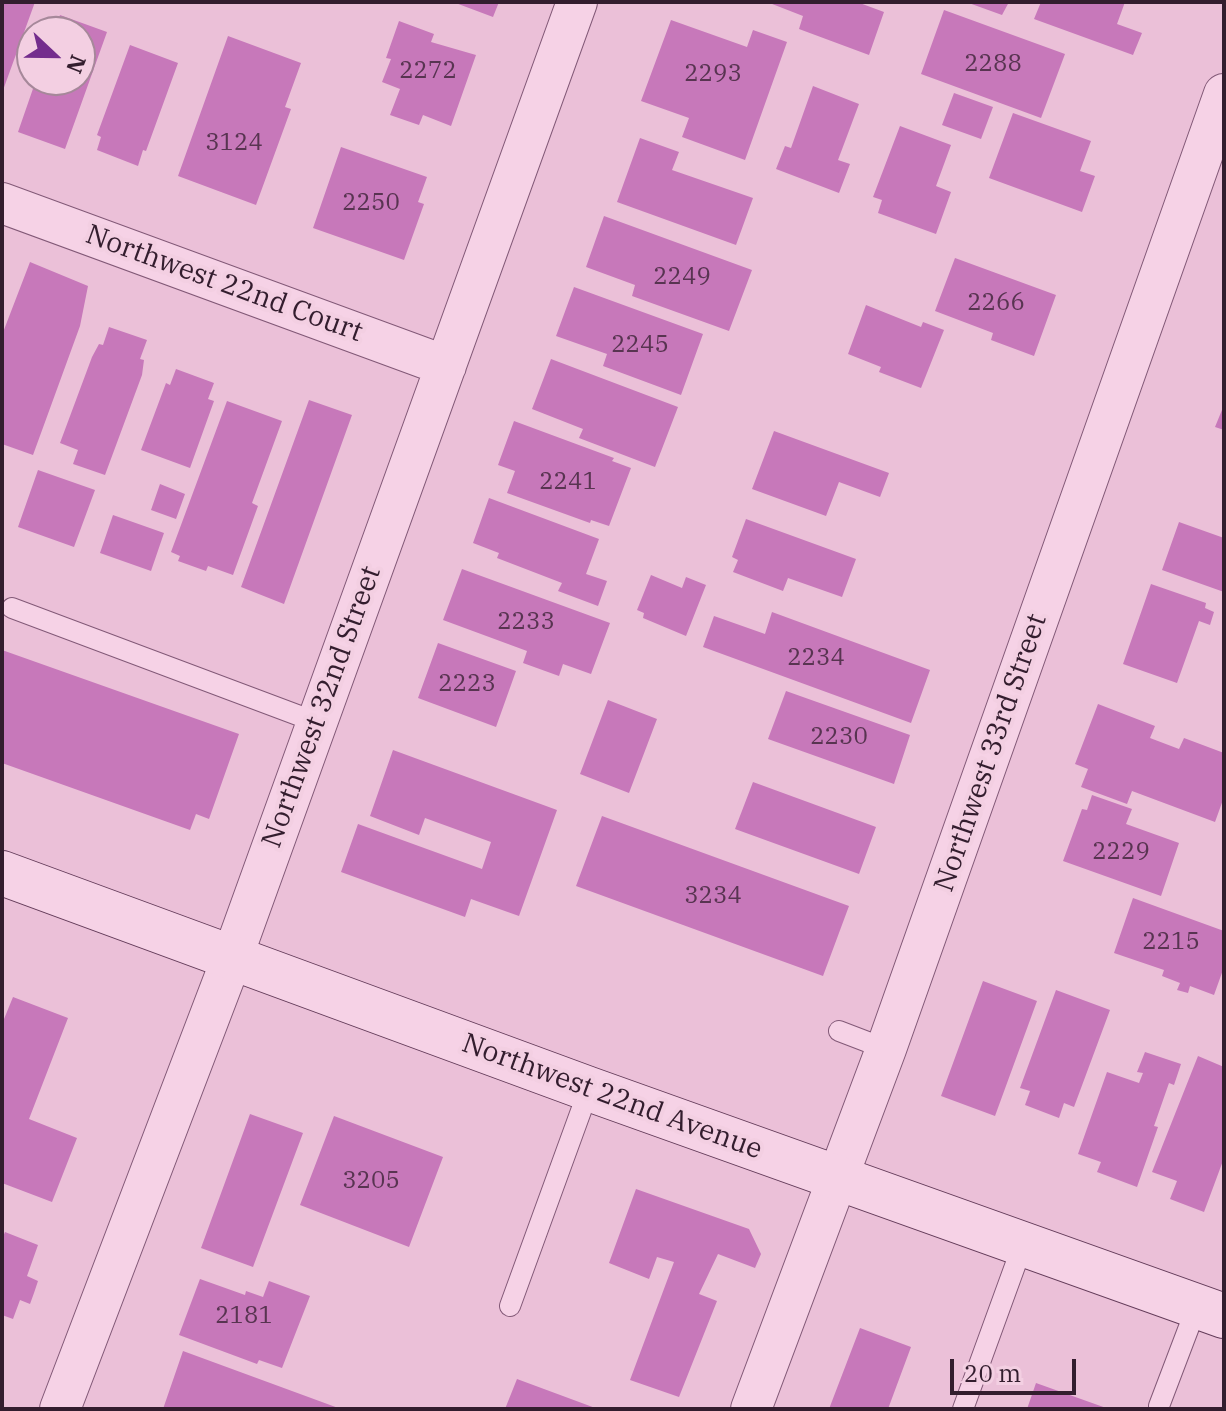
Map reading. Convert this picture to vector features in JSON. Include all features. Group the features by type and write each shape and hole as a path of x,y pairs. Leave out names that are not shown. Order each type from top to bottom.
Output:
{"main road":[{"name":"Northwest 22nd Avenue","path":"2,873 837,1179 1211,1311"}],"street":[{"name":"Northwest 32nd Street","path":"60,1409 232,958 577,2"},
{"name":"Northwest 33rd Street","path":"751,1409 886,1049 1224,94"},
{"name":"Northwest 22nd Court","path":"2,203 446,366"}],"lane":[{"path":"12,608 316,722"},
{"path":"839,1031 886,1049"},
{"path":"510,1306 589,1089"},
{"path":"963,1409 1023,1244"},
{"path":"1159,1406 1211,1311"}],"building":[{"path":"2,2 35,2 30,16 16,16 16,54 2,93"},
{"path":"453,2 499,2 493,17"},
{"path":"767,2 857,2 884,12 869,55 799,29 803,16"},
{"path":"966,2 1009,2 1002,15"},
{"path":"1041,2 1125,2 1117,24 1142,33 1133,55 1034,19"},
{"path":"944,10 1065,54 1041,118 921,74"},
{"path":"671,20 747,47 753,30 787,42 745,160 682,137 689,118 641,101"},
{"path":"399,21 434,34 431,42 476,55 451,126 423,115 419,125 390,115 400,89 382,82 391,59 386,58"},
{"path":"96,28 107,32 96,63"},
{"path":"228,36 301,63 285,107 291,109 256,205 178,176"},
{"path":"130,45 178,63 138,166 97,150 101,137 97,135"},
{"path":"813,86 859,104 838,160 850,164 839,193 776,169 785,146 791,148"},
{"path":"954,93 993,107 981,139 942,125"},
{"path":"30,96 84,96 65,149 18,132"},
{"path":"1013,113 1091,141 1080,171 1095,176 1082,212 989,178"},
{"path":"900,126 951,145 936,186 951,192 936,234 878,213 882,200 873,197"},
{"path":"640,138 679,152 672,170 753,198 736,245 617,202"},
{"path":"341,147 427,177 418,202 424,204 404,260 313,228"},
{"path":"604,216 752,270 729,331 632,296 635,285 586,267"},
{"path":"955,258 1056,295 1034,356 991,340 993,333 935,311"},
{"path":"30,262 88,286 80,326 33,455 2,444 2,335"},
{"path":"574,287 703,334 681,395 603,366 607,354 556,336"},
{"path":"866,305 921,327 923,322 944,330 921,388 879,372 881,367 848,354"},
{"path":"109,327 147,340 140,359 144,360 142,375 105,475 73,464 78,450 60,443 92,357 99,344 103,345"},
{"path":"551,359 678,407 655,467 579,438 583,429 532,409"},
{"path":"176,369 214,383 208,399 214,401 190,468 141,450 166,383 170,385"},
{"path":"309,400 352,415 284,604 241,587"},
{"path":"227,401 282,421 252,503 258,506 233,575 208,566 206,571 178,561 180,556 171,552"},
{"path":"1224,405 1224,430 1215,427"},
{"path":"514,421 614,458 612,461 631,468 609,526 591,520 590,523 507,493 515,471 498,465"},
{"path":"774,431 889,473 880,497 839,482 826,516 752,489"},
{"path":"38,470 95,490 74,547 18,527"},
{"path":"160,484 185,494 176,519 151,510"},
{"path":"489,498 599,539 586,574 607,581 598,606 558,591 562,583 497,558 499,553 473,543"},
{"path":"113,515 164,533 151,571 100,553"},
{"path":"746,519 856,559 842,597 788,578 783,591 733,572 738,560 732,557"},
{"path":"1179,522 1224,538 1224,592 1162,570"},
{"path":"462,569 610,623 591,674 563,664 559,676 523,663 527,651 443,620"},
{"path":"651,575 682,588 686,577 706,585 686,636 643,618 644,613 637,610"},
{"path":"1151,584 1206,603 1205,608 1214,612 1210,625 1199,621 1177,683 1123,664"},
{"path":"772,612 930,670 911,723 703,647 714,616 765,634"},
{"path":"438,643 516,671 496,727 418,698"},
{"path":"2,650 239,734 209,819 196,814 190,830 2,763"},
{"path":"786,691 910,735 894,784 768,739"},
{"path":"608,700 657,719 629,793 580,774"},
{"path":"1098,704 1155,726 1150,738 1179,749 1184,738 1224,753 1224,797 1215,822 1132,791 1127,804 1081,787 1088,769 1075,764"},
{"path":"393,750 557,810 519,916 471,899 465,917 341,872 358,824 482,869 491,842 425,818 419,835 370,816"},
{"path":"753,782 876,827 859,874 735,829"},
{"path":"1092,795 1132,809 1126,824 1179,843 1161,896 1063,861 1082,809 1087,810"},
{"path":"602,816 849,906 823,976 576,886"},
{"path":"1133,898 1224,931 1224,967 1214,995 1190,986 1188,993 1177,990 1180,983 1162,976 1164,970 1114,953"},
{"path":"983,981 1037,1001 995,1116 941,1096"},
{"path":"1056,990 1110,1010 1074,1107 1064,1103 1059,1118 1025,1105 1030,1091 1020,1088"},
{"path":"13,997 68,1018 29,1119 77,1138 52,1202 2,1183 2,1024"},
{"path":"1145,1052 1181,1064 1174,1085 1169,1083 1154,1126 1158,1127 1137,1187 1097,1172 1101,1162 1078,1154 1107,1072 1139,1083 1143,1073 1137,1072"},
{"path":"1198,1056 1224,1067 1224,1158 1204,1212 1170,1199 1177,1181 1152,1172"},
{"path":"250,1114 303,1133 253,1267 201,1248"},
{"path":"334,1116 443,1157 409,1247 300,1205"},
{"path":"636,1189 749,1229 761,1254 755,1268 718,1254 699,1294 717,1301 679,1397 630,1380 674,1262 657,1257 649,1279 609,1263"},
{"path":"5,1232 38,1245 27,1276 38,1281 34,1293 30,1304 20,1300 13,1319 2,1315 2,1239"},
{"path":"200,1279 245,1295 246,1291 263,1297 269,1281 310,1296 282,1368 259,1360 257,1364 179,1335"},
{"path":"860,1328 911,1347 888,1409 829,1409"},
{"path":"183,1351 341,1409 163,1409"},
{"path":"517,1379 598,1409 505,1409"},
{"path":"1036,1383 1109,1409 1027,1409"}]}
